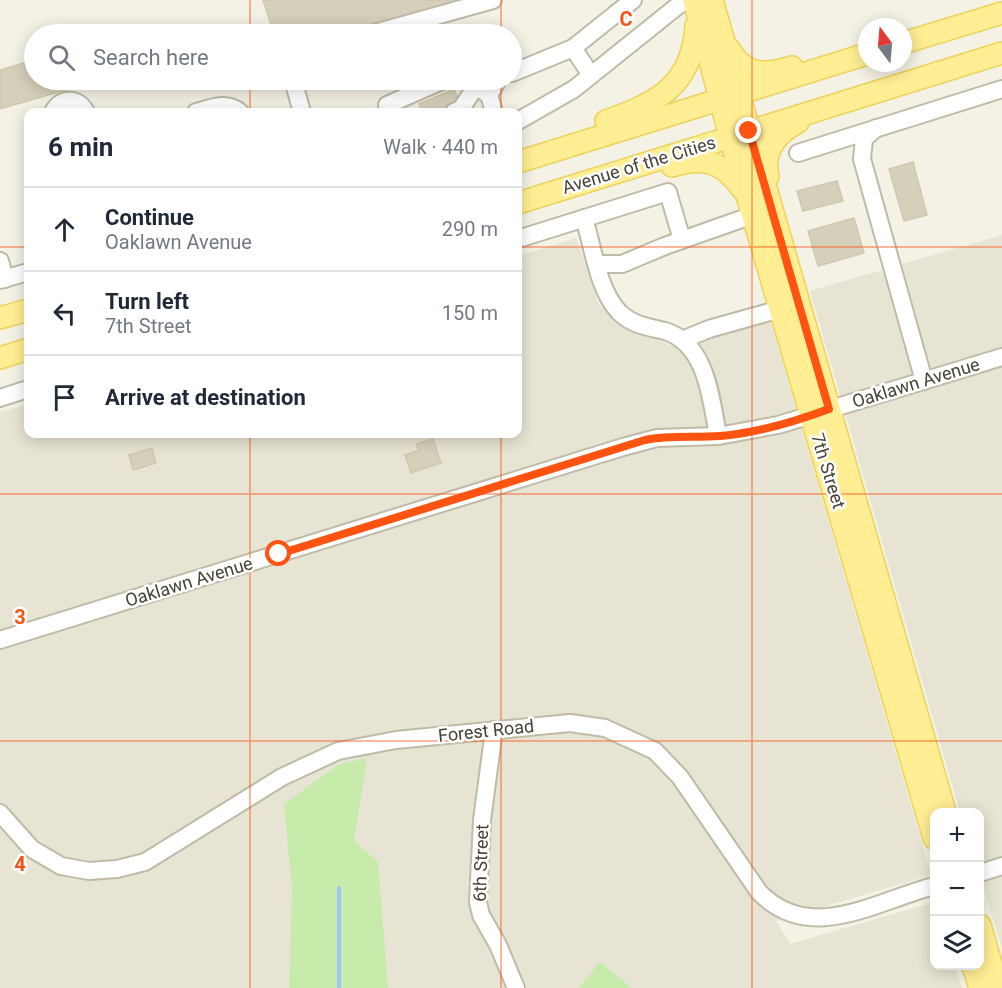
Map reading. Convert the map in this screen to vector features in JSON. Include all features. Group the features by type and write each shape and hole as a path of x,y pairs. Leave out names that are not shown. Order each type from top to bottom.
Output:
{"main road":[{"name":"7th Street","path":"697,3 722,38 730,98"},
{"name":"7th Street","path":"697,3 740,134 777,227 820,413 930,823"},
{"path":"522,150 630,113 657,100 674,84 691,59 697,3"},
{"path":"912,32 993,16"},
{"path":"912,40 993,16"},
{"path":"722,38 738,64 751,70 768,72 784,70 858,47"},
{"name":"Avenue of the Cities","path":"522,203 1002,53"},
{"path":"522,161 858,57"},
{"path":"777,227 766,171 772,143 790,126 823,109"},
{"name":"7th Street","path":"740,134 751,207 780,309 820,413 943,808"},
{"path":"522,203 595,190 693,161 710,162 728,171 751,207"},
{"path":"0,318 24,311"},
{"path":"0,358 24,350"},
{"path":"984,939 998,988"},
{"path":"974,970 980,988"}],"street":[{"path":"407,24 494,0"},
{"path":"522,69 573,48 633,0"},
{"path":"522,119 544,108 697,3"},
{"path":"573,48 591,75"},
{"path":"798,153 1002,89"},
{"path":"296,90 302,108"},
{"path":"388,108 387,105 420,90"},
{"path":"462,108 475,90"},
{"path":"479,90 491,108"},
{"path":"409,108 413,93"},
{"path":"56,108 59,104 69,100 80,104 83,108"},
{"path":"876,128 864,139 862,159 924,381"},
{"name":"Avenue of the Cities","path":"522,238 668,192 682,240"},
{"path":"598,264 622,264 682,240 751,207"},
{"path":"584,218 608,296 619,312 637,325 665,332 682,340 696,354 706,379 718,436"},
{"path":"0,261 2,279 24,273"},
{"path":"682,340 709,329 780,309"},
{"name":"Oaklawn Avenue","path":"0,640 623,447 669,436 718,436 778,425 1002,357"},
{"path":"0,398 24,390"},
{"name":"Forest Road","path":"0,813 32,849 61,866 89,871 117,869 145,862 282,777 338,751 369,743 570,723 588,725 624,735 655,750 680,777 759,892 768,901 791,915 826,918 930,887"},
{"name":"6th Street","path":"494,730 482,820 478,902 484,922 498,945 516,988"},
{"path":"984,872 1002,867"}],"shaded area":[{"path":"1002,235 1002,948 984,889 984,808 959,808 810,291"},
{"path":"576,238 599,305 670,346 770,319 930,872 930,875 776,921 790,944 930,903 930,970 956,970 962,988 0,988 0,412 24,405 24,438 522,438 522,255"}],"green space":[{"path":"367,758 354,841 378,862 388,988 289,988 292,889 284,804 338,765"},
{"path":"600,962 632,988 579,988"}],"building":[{"path":"263,0 463,0 380,24 271,24"},
{"path":"24,63 24,90 66,90 0,109 0,70"},
{"path":"454,90 461,105 454,108 420,108 419,104"},
{"path":"913,162 927,215 904,221 889,169"},
{"path":"837,181 843,201 803,211 797,191"},
{"path":"854,218 864,253 818,266 808,231"},
{"path":"433,439 441,463 411,473 405,455 419,450 416,444"},
{"path":"152,448 156,463 133,470 129,455"}],"waterway":[{"path":"339,888 339,988"}],"route":[{"path":"279,554 645,440 669,436 736,434 778,425 829,409 749,131"}]}
